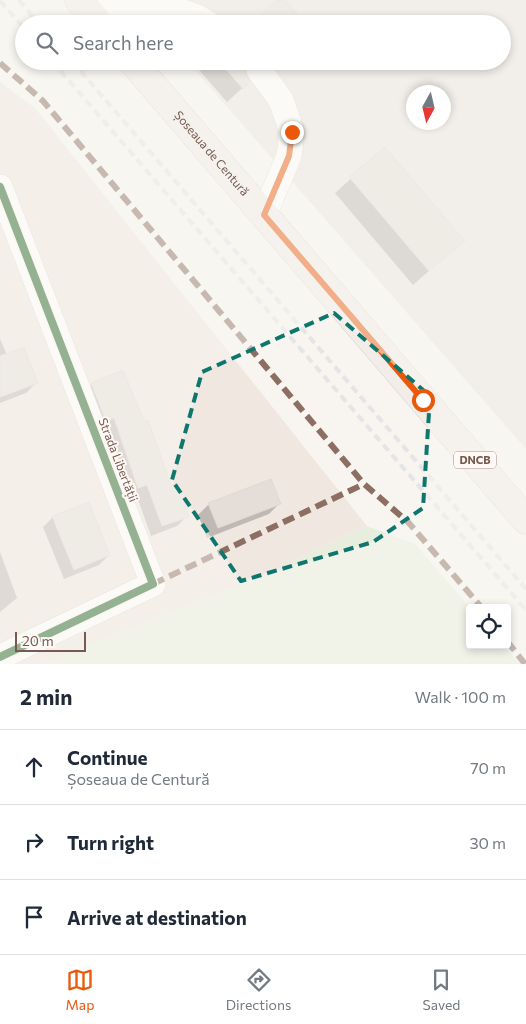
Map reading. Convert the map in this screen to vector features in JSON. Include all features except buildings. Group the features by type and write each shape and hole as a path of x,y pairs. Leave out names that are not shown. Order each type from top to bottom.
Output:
{"main road":[{"name":"Șoseaua de Centură","path":"140,70 526,520"}],"street":[{"path":"90,12 140,6 169,5 199,15"},
{"path":"259,70 281,100 292,132 289,156 264,215"},
{"name":"Strada Libertății","path":"0,187 153,584 0,657"}],"highlighted area":[{"path":"334,313 430,396 423,508 373,542 241,581 172,480 202,372"}],"shaded area":[{"path":"133,0 526,0 526,449 195,70 511,70 511,15 146,15"},
{"path":"0,82 35,108 367,526 256,579 41,664 0,664"}],"green space":[{"path":"367,526 415,544 467,604 466,649 507,649 520,664 41,664 256,579"}],"railway":[{"path":"19,0 32,15"},
{"path":"0,1 15,18"},
{"path":"60,70 526,610"},
{"path":"80,70 526,589"}],"marked path":[{"path":"0,63 43,101 364,484 408,522 479,604"},
{"path":"153,584 364,484"},
{"path":"511,646 525,664"}],"cycle path":[{"path":"0,187 153,584 0,657"}],"route":[{"path":"292,132 289,156 264,215 423,400"}]}
